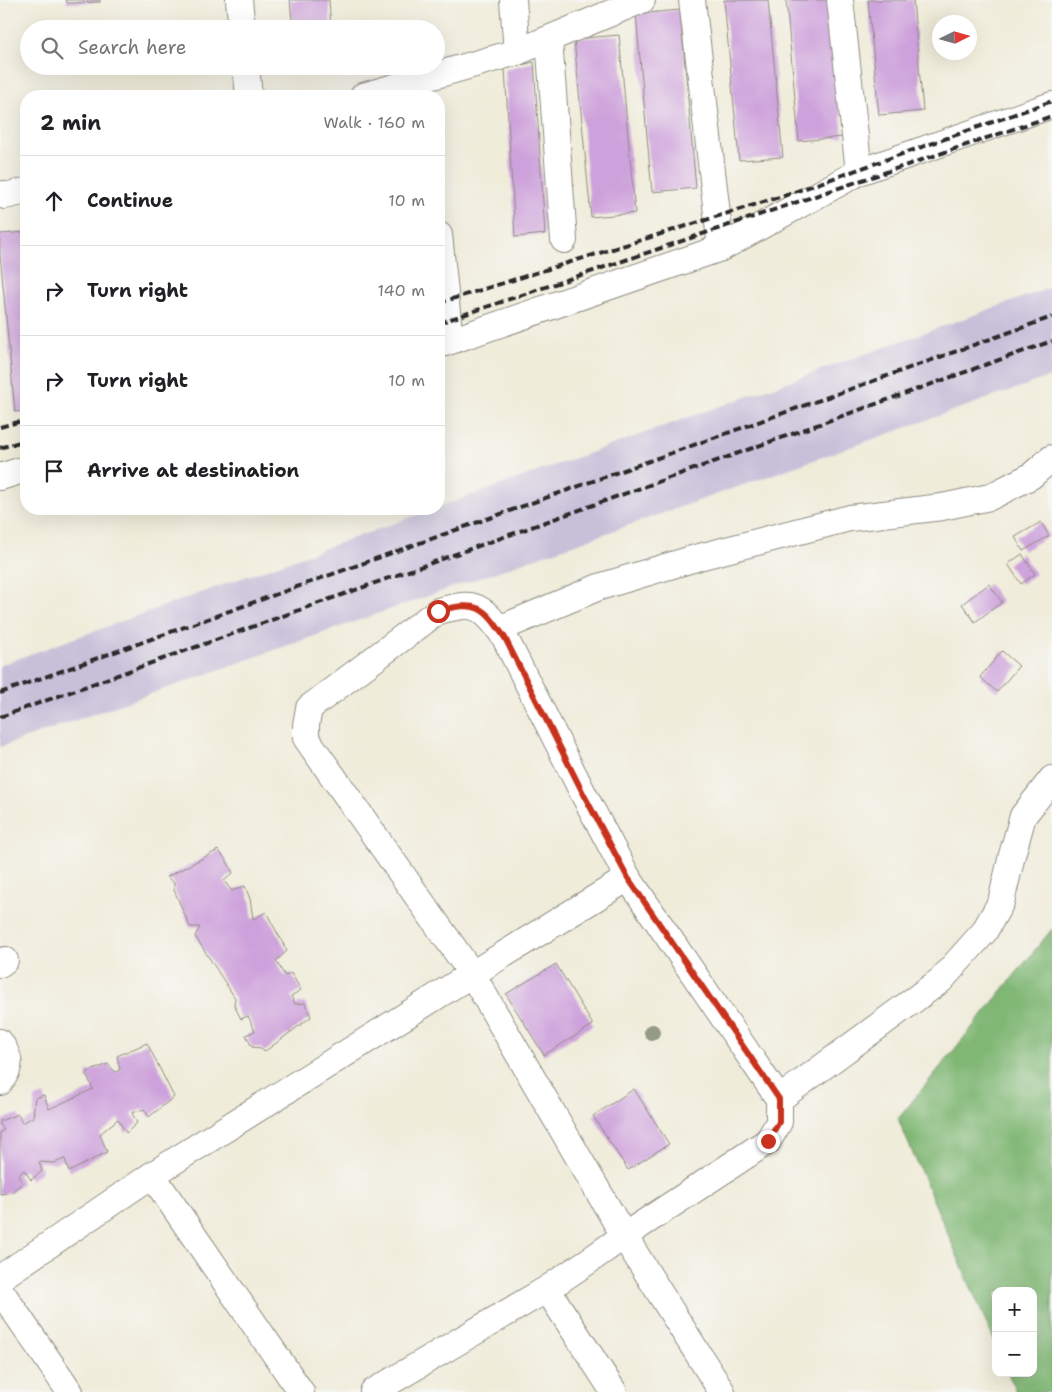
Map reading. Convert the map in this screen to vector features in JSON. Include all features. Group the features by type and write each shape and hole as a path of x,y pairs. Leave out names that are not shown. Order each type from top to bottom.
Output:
{"street":[{"path":"240,0 241,20"},
{"path":"512,0 517,52"},
{"path":"408,90 423,88 517,52 642,0"},
{"path":"692,0 721,248"},
{"path":"840,0 858,172"},
{"path":"549,39 564,240"},
{"path":"247,75 248,90"},
{"path":"445,343 721,248 858,172 1052,105"},
{"path":"0,194 5,196 20,192"},
{"path":"499,629 599,587 699,557 850,518 942,507 990,497 1031,476 1052,458"},
{"path":"0,477 20,472"},
{"path":"373,1392 547,1289 624,1236 768,1141 779,1122 779,1099 628,878 505,638 488,615 475,607 460,605 438,611 309,708 306,738 472,974 624,1236 722,1392"},
{"path":"779,1099 941,980 984,932 1001,902 1023,816 1052,779"},
{"path":"0,1278 152,1176 628,878"},
{"path":"0,1042 10,1058 7,1073 0,1082"},
{"path":"152,1176 301,1392"},
{"path":"547,1289 614,1392"},
{"path":"0,1290 70,1392"}],"shaded area":[{"path":"1052,287 1052,376 0,747 0,665 417,515 445,515 445,505"}],"green space":[{"path":"1052,929 1052,1392 1016,1392 1010,1377 1037,1377 1037,1287 992,1287 992,1336 898,1119"}],"building":[{"path":"66,0 100,0 100,2 67,3"},
{"path":"290,0 329,0 330,20 292,20"},
{"path":"724,0 768,0 783,157 739,160"},
{"path":"786,0 830,0 843,137 799,141"},
{"path":"868,0 913,0 923,111 879,115"},
{"path":"680,10 696,188 652,192 636,14"},
{"path":"619,35 635,213 591,217 574,39"},
{"path":"534,62 545,234 515,237 505,69"},
{"path":"20,232 20,412 15,412 0,254 0,234"},
{"path":"1041,522 1049,536 1023,551 1015,537"},
{"path":"1022,554 1035,574 1021,584 1008,564"},
{"path":"989,584 1002,602 975,622 962,604"},
{"path":"1002,651 1019,666 997,692 980,677"},
{"path":"218,850 227,861 233,873 224,881 232,891 245,886 250,899 253,919 266,912 287,951 276,961 285,976 291,973 301,990 291,996 295,1004 305,1003 311,1017 264,1052 261,1048 252,1047 246,1035 255,1031 248,1016 241,1019 234,1005 235,998 195,936 200,927 190,927 174,890 174,883 167,877"},
{"path":"556,964 593,1025 544,1055 506,994"},
{"path":"147,1043 174,1097 149,1117 144,1109 132,1113 137,1123 126,1133 118,1119 100,1134 107,1152 69,1172 65,1159 54,1163 39,1162 42,1171 31,1180 24,1170 18,1175 22,1183 12,1192 0,1194 0,1132 4,1130 0,1125 0,1121 18,1114 22,1123 33,1117 35,1098 44,1095 49,1109 93,1089 86,1073 108,1064 115,1072 120,1070 117,1056"},
{"path":"634,1089 669,1144 628,1170 593,1116"}],"railway":[{"path":"445,301 786,195 1052,101"},
{"path":"445,321 1052,116"},
{"path":"0,693 1052,317"},
{"path":"0,717 1052,341"},
{"path":"0,427 20,422"},
{"path":"0,448 20,442"}],"route":[{"path":"438,611 460,605 475,607 488,615 505,638 628,878 779,1099 779,1122 768,1141"}]}
